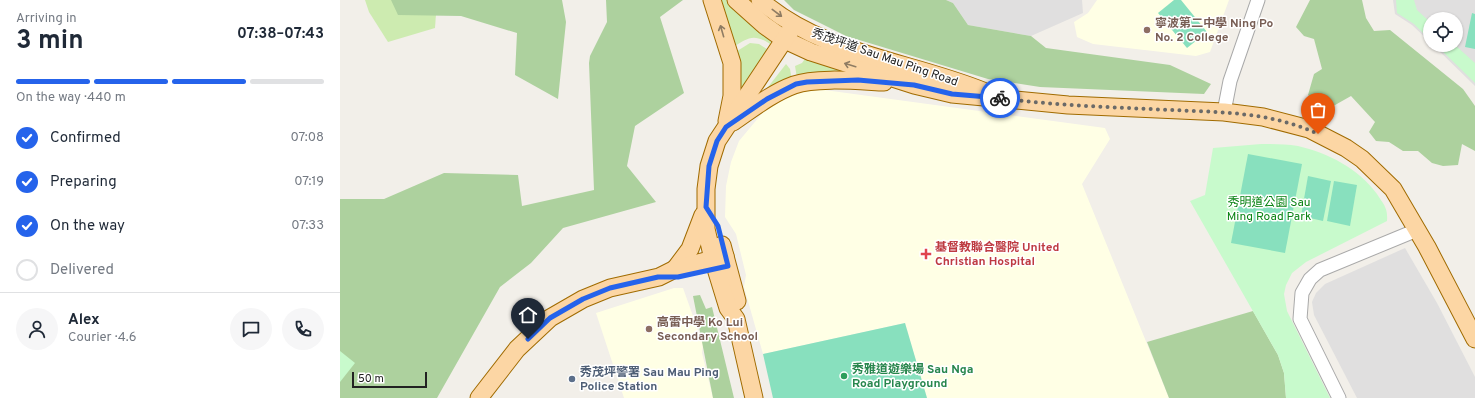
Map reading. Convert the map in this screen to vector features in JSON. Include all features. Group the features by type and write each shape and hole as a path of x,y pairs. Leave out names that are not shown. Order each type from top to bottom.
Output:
{"main road":[{"path":"712,0 732,63 732,96 726,127"},
{"name":"秀茂坪道 Sau Mau Ping Road","path":"736,0 764,25 785,40 811,52 914,85 952,94 1068,105 1224,112 1263,117 1308,129 1346,148 1373,168 1392,189 1427,247 1475,339"},
{"name":"秀茂坪道 Sau Mau Ping Road","path":"760,0 794,25 822,39 956,80 999,98"},
{"path":"675,269 690,249 706,207 709,166 717,141 794,25"},
{"path":"726,127 767,99 796,84 807,82 858,80 914,85"},
{"path":"706,207 718,226 720,262 739,306 736,319 754,398"},
{"path":"479,398 517,349 550,318 583,299 610,288 658,277 675,269 720,262"},
{"path":"658,277 678,277 720,262"}],"street":[{"path":"1224,112 1230,81 1258,0"},
{"path":"1339,398 1300,319 1302,293 1310,279 1320,270 1417,230"}],"shaded area":[{"path":"946,0 1082,0 1083,13 1031,36 968,25 953,3"},
{"name":"寧波第二中學 Ning Po No. 2 College","path":"1097,0 1229,0 1210,52 1196,56 1093,44 1077,37 1074,22 1088,13"},
{"path":"1393,0 1475,0 1475,86 1440,52 1463,52 1463,12 1423,12 1423,35 1412,25 1395,14"},
{"name":"基督教聯合醫院 United Christian Hospital","path":"817,89 1105,128 1110,139 1082,184 1169,398 927,398 905,323 763,354 744,287 746,275 736,234 725,217 726,186 731,162 739,141 764,111 778,101 804,91"},
{"path":"1405,248 1437,303 1475,377 1475,398 1357,398 1314,315 1312,302 1316,293 1325,284"},
{"name":"高雷中學 Ko Lui Secondary School","path":"674,288 683,288 703,344 702,353 713,398 624,398 596,313"}],"green space":[{"path":"365,0 437,0 435,28 388,42 369,12"},
{"path":"391,0 562,0 566,22 558,99 515,75 517,33 461,16 398,15"},
{"path":"606,0 683,0 660,17 684,93 635,126 627,166 656,202 563,228 531,263 500,287 437,398 340,398 340,199 384,199 444,173 518,175 522,206 594,190 589,63 590,56 607,22"},
{"path":"717,0 729,0 772,40 770,44 759,39 751,38 732,48"},
{"path":"784,0 946,0 953,3 968,25 1031,36 1046,48 1170,65 1211,84 1204,94 1040,87 988,79 846,36 794,10"},
{"path":"1174,0 1181,0 1207,32 1187,48 1158,13"},
{"path":"1310,0 1362,0 1366,18 1374,31 1390,30 1463,89 1475,106 1475,151 1462,144 1458,165 1443,166 1432,163 1418,151 1403,151 1389,142 1376,141 1369,132 1375,122 1351,96 1328,109 1308,95 1314,74 1322,69 1314,39 1304,36 1296,27"},
{"path":"1396,0 1414,0 1417,10 1423,16 1423,33 1414,24 1397,13"},
{"path":"1472,13 1475,14 1475,49 1465,47"},
{"path":"750,43 759,44 767,49 736,103 734,53"},
{"path":"1443,52 1463,52 1475,63 1475,83"},
{"path":"807,56 860,73 797,78 795,66 802,63"},
{"path":"786,64 790,69 792,81 761,96"},
{"name":"秀明道公園 Sau Ming Road Park","path":"1261,144 1284,144 1298,146 1331,157 1352,169 1361,177 1377,194 1386,210 1387,221 1306,262 1292,273 1286,285 1284,294 1287,311 1330,398 1286,398 1284,373 1278,355 1190,201 1205,195 1213,148"},
{"path":"1248,154 1302,164 1285,253 1231,243"},
{"path":"1308,176 1331,181 1323,221 1301,216"},
{"path":"1334,181 1357,185 1350,226 1327,221"},
{"path":"700,295 706,309 712,307 734,398 713,398 693,296"},
{"path":"1253,311 1278,355 1284,373 1286,398 1169,398 1147,342"},
{"name":"秀雅道遊樂場 Sau Nga Road Playground","path":"905,323 927,398 773,398 763,354"},
{"path":"340,351 355,363 340,382"}],"way so far":[{"path":"1000,98 1033,103 1224,112 1263,117 1308,129 1318,134"}],"place":[{"name":"寧波第二中學 Ning Po No. 2 College","path":"1147,30"},
{"name":"基督教聯合醫院 United Christian Hospital","path":"926,254"},
{"name":"高雷中學 Ko Lui Secondary School","path":"649,329"},
{"name":"秀雅道遊樂場 Sau Nga Road Playground","path":"844,376"},
{"name":"秀茂坪警署 Sau Mau Ping Police Station","path":"572,379"}],"route":[{"path":"528,339 550,318 583,299 610,288 658,277 678,277 728,266 718,226 706,207 706,189 709,166 717,141 726,127 767,99 785,89 796,84 807,82 858,80 914,85 952,94 1000,98"}]}
